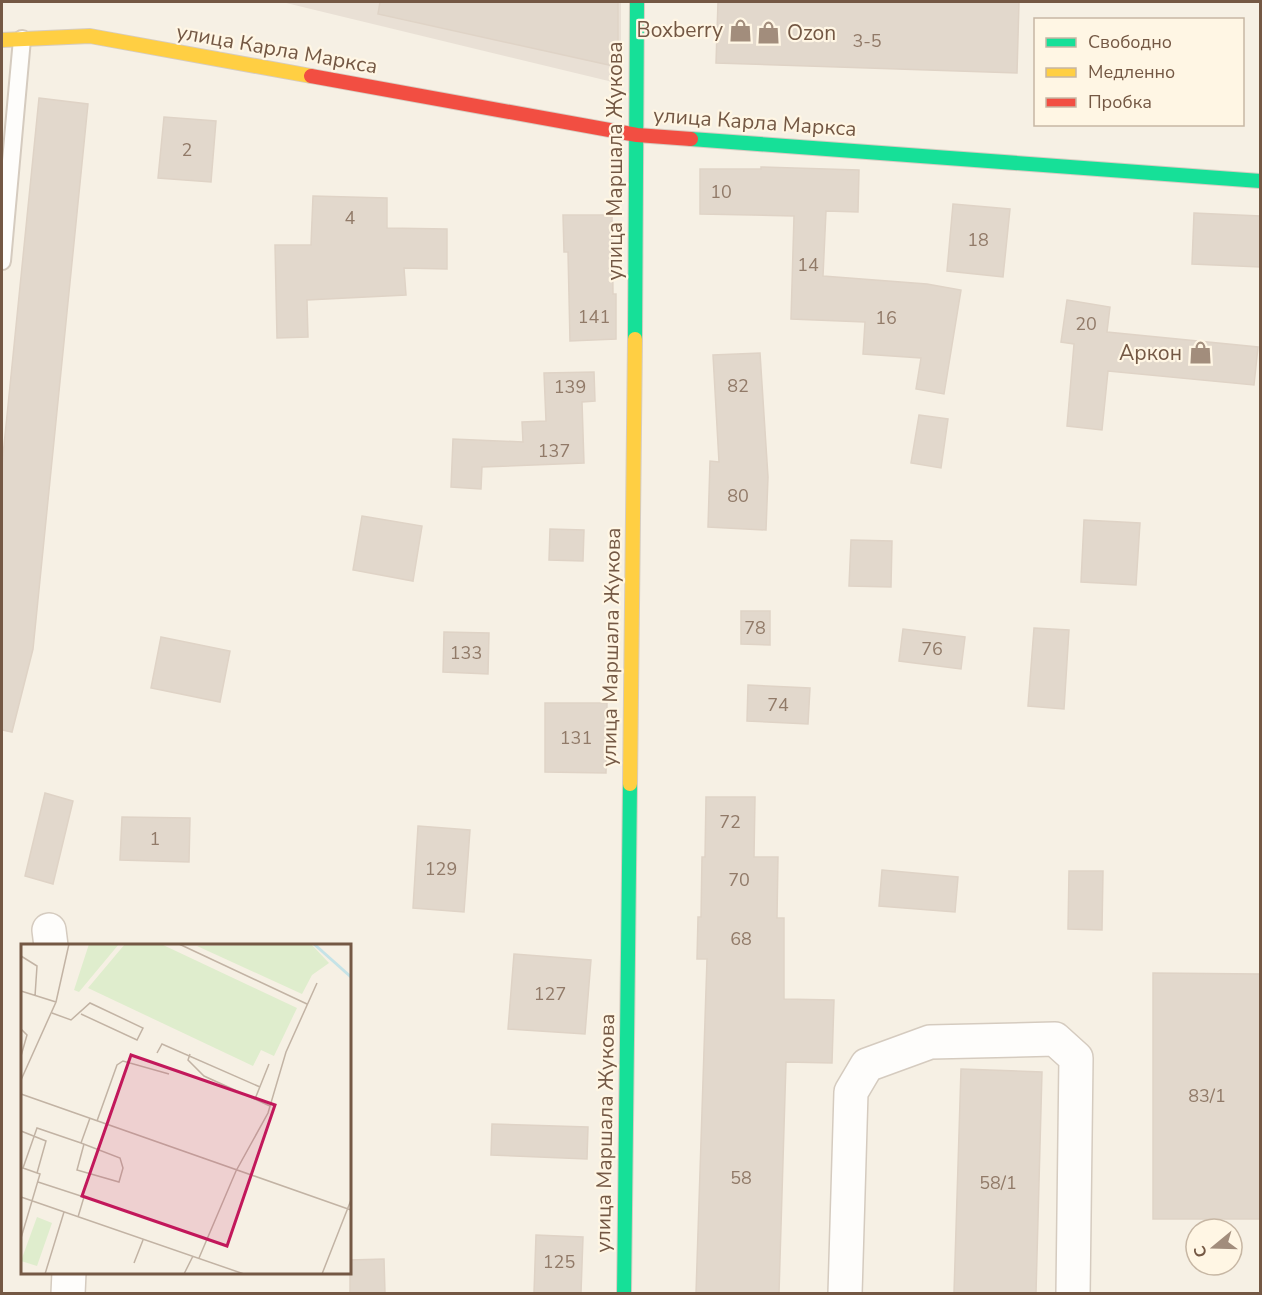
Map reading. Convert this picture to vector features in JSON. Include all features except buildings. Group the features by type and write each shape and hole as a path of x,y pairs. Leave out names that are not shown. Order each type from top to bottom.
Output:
{"main road":[{"name":"улица Маршала Жукова","path":"624,1293 637,2"},
{"name":"улица Карла Маркса","path":"2,40 90,36 637,135 1260,180"}],"street":[{"path":"846,1293 851,1092 867,1065 930,1042 1055,1039 1076,1058 1073,1293"},
{"path":"68,1293 69,1274"}],"lane":[{"path":"2,261 6,174 22,39"}],"shaded area":[{"path":"282,2 621,2 621,84"}],"traffic: fast":[{"path":"635,339 637,2"},
{"path":"691,139 1260,181"},
{"path":"624,1294 630,784"}],"traffic: slow":[{"path":"2,40 90,36 311,76"},
{"path":"630,784 635,339"}],"traffic: jam":[{"path":"311,76 637,135 691,139"}],"place":[{"name":"Boxberry","path":"741,30"},
{"name":"Ozon","path":"769,33"},
{"name":"Аркон","path":"1200,353"}]}
